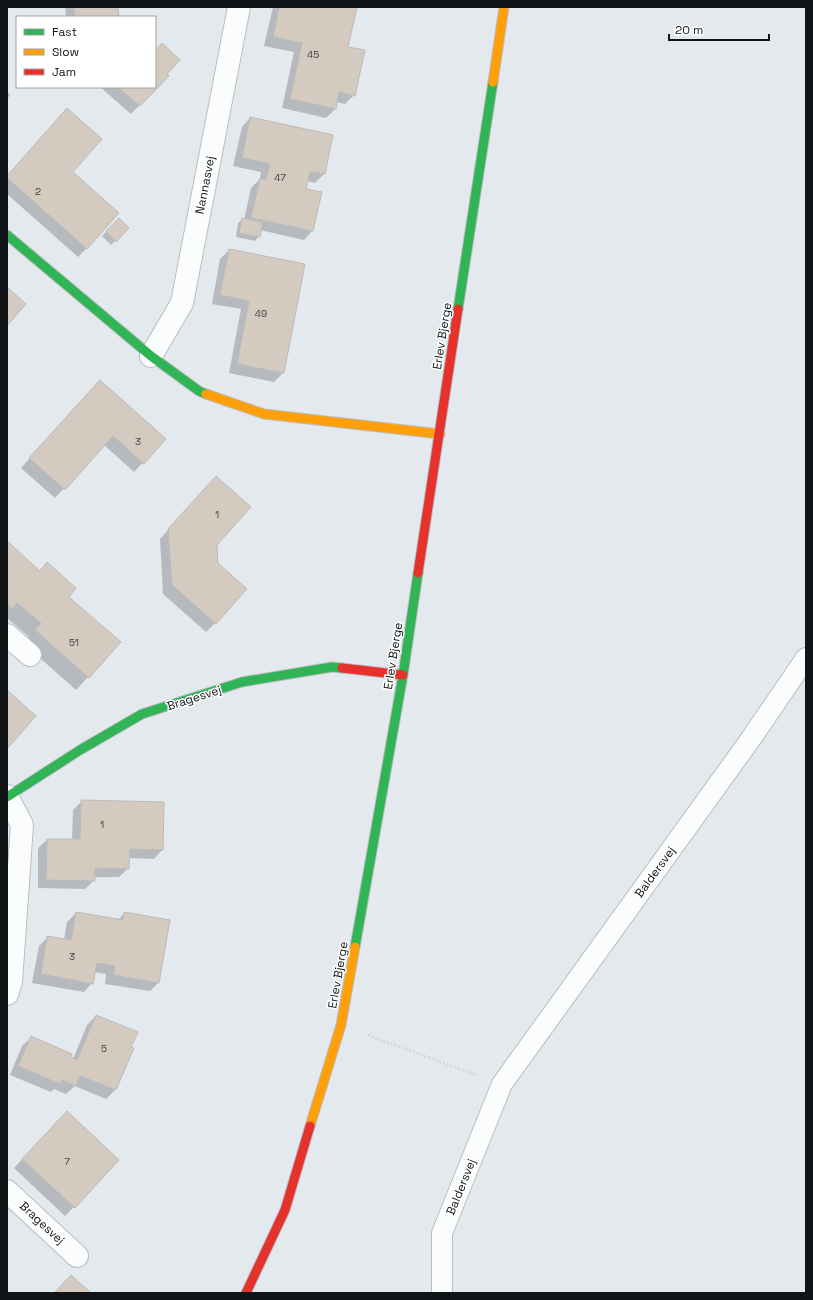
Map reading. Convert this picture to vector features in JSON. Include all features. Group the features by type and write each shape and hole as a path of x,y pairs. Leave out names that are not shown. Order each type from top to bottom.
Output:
{"street":[{"name":"Nannasvej","path":"151,356 182,303 239,7"},
{"name":"Erlev Bjerge","path":"246,1293 284,1210 341,1025 403,675 504,7"},
{"path":"7,235 151,356 199,391 264,414 440,434"},
{"path":"7,635 30,655"},
{"name":"Bragesvej","path":"7,994 11,982 22,825 7,797 80,750 142,714 242,682 332,666 403,675"},
{"name":"Bragesvej","path":"7,1191 77,1256"}],"lane":[{"name":"Baldersvej","path":"442,1293 442,1233 502,1084 750,740 806,658"}],"path":[{"path":"341,1025 378,1040 502,1084"}],"building":[{"path":"74,7 118,7 119,16 75,16"},
{"path":"279,7 357,7 348,47 365,50 355,96 339,92 336,109 290,99 302,43 273,37"},
{"path":"162,43 180,60 167,74 169,76 140,106 119,88 156,88 156,50"},
{"path":"67,108 102,139 73,172 119,213 87,249 7,178 7,176"},
{"path":"250,117 333,135 325,174 310,172 306,189 322,192 313,231 251,218 260,178 266,180 270,164 242,158"},
{"path":"119,218 129,228 116,242 106,231"},
{"path":"242,218 263,222 260,237 239,233"},
{"path":"229,249 305,264 284,373 237,364 249,301 220,295"},
{"path":"7,287 26,304 7,326"},
{"path":"100,380 166,439 144,464 113,436 65,490 29,458"},
{"path":"216,476 251,507 217,545 218,563 247,589 216,624 172,585 168,529"},
{"path":"7,541 40,571 47,562 76,588 69,597 121,642 89,678 35,630 41,623 17,603 12,609 7,604"},
{"path":"7,690 36,716 7,749"},
{"path":"81,800 164,802 163,850 130,849 129,869 95,868 95,881 46,880 47,839 80,839"},
{"path":"76,912 123,920 124,912 170,920 159,983 113,975 115,966 97,963 93,984 41,974 47,936 71,940"},
{"path":"96,1015 138,1032 131,1047 134,1048 116,1090 80,1076 76,1086 62,1080 60,1084 18,1066 31,1036 72,1054 71,1057 77,1060"},
{"path":"67,1111 119,1160 75,1208 22,1159"},
{"path":"71,1275 91,1293 54,1293"}],"traffic: fast":[{"path":"458,309 493,82"},
{"path":"7,235 151,356 199,391 206,394"},
{"path":"355,947 403,675 418,573"},
{"path":"7,797 80,750 142,714 242,682 332,667 342,668"}],"traffic: slow":[{"path":"493,82 504,7"},
{"path":"206,394 264,414 440,434"},
{"path":"310,1126 341,1025 355,947"}],"traffic: jam":[{"path":"418,573 458,309"},
{"path":"342,668 403,675"},
{"path":"246,1293 285,1210 310,1126"}]}
